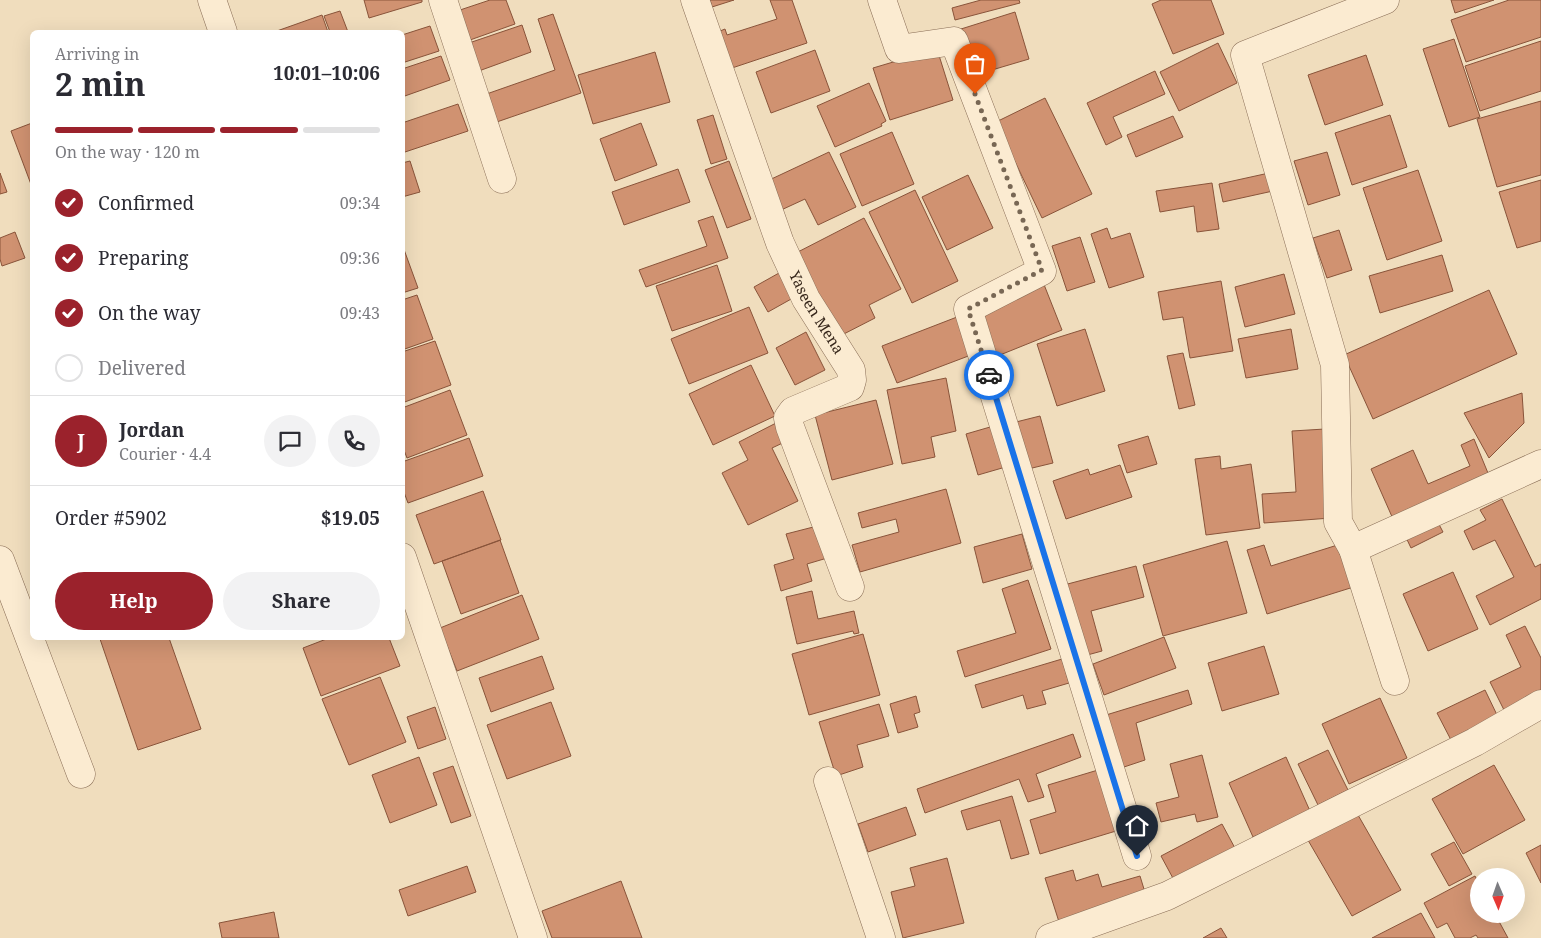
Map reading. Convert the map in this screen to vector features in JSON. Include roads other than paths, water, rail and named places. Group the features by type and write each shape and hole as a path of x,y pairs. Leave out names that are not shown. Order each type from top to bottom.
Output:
{"street":[{"path":"212,0 222,30"},
{"path":"443,0 502,179"},
{"name":"Yaseen Mena","path":"695,0 780,243 806,299 851,370 852,380 850,387 793,412 788,418 850,587"},
{"path":"882,0 899,48 954,41 1042,270 968,309 1137,856"},
{"path":"1384,0 1245,55 1335,365 1338,522 1353,549 1394,682"},
{"path":"1353,549 1541,464"},
{"path":"0,560 30,639"},
{"path":"405,566 533,938"},
{"path":"30,640 81,774"},
{"path":"1050,938 1167,896 1475,742 1541,704"},
{"path":"828,781 881,938"}]}
